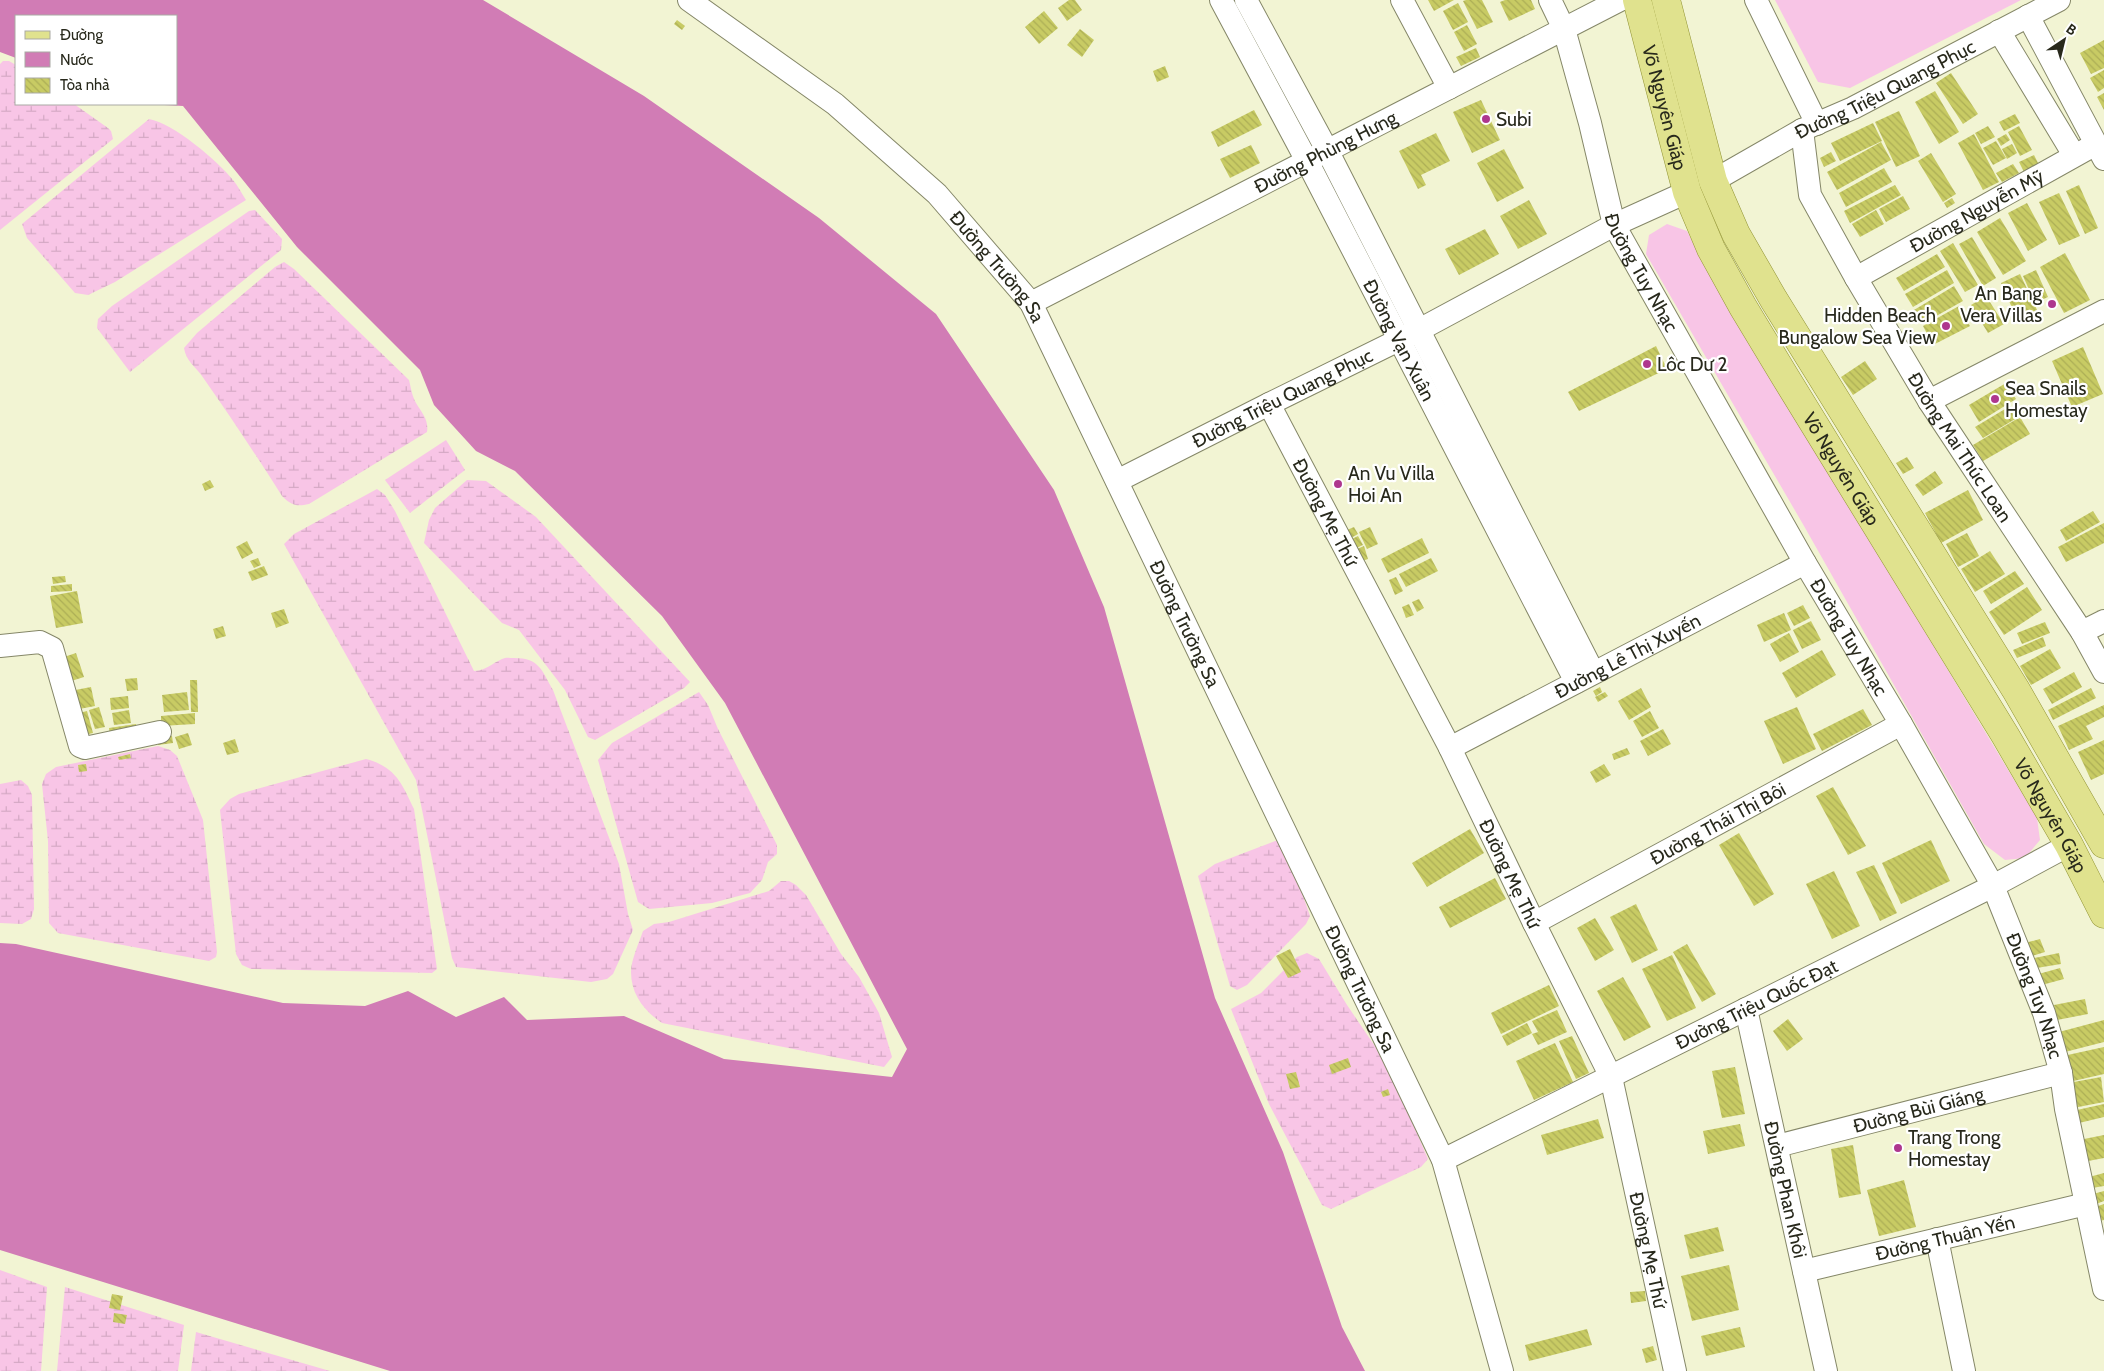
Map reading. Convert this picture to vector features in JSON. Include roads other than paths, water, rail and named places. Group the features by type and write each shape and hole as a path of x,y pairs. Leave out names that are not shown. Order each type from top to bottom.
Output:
{"main road":[{"name":"Võ Nguyên Giáp","path":"1637,0 1687,192 1711,249 1743,308 2005,735 2069,845 2104,914"},
{"name":"Võ Nguyên Giáp","path":"1666,0 1713,181 1736,234 1774,300 2016,690 2102,835"},
{"path":"1687,192 1713,181"},
{"path":"2069,845 2102,835"}],"street":[{"name":"Đường Trường Sa","path":"689,0 835,104 937,194 1031,302 1443,1160 1502,1371"},
{"name":"Đường Vạn Xuân","path":"1221,0 1307,161 1399,340 1584,677"},
{"name":"Đường Vạn Xuân","path":"1246,0 1327,150 1419,330 1584,677"},
{"path":"1402,0 1449,88"},
{"name":"Đường Tuy Nhạc","path":"1550,0 1564,29 1590,123 1614,225 1805,563 1901,724 1993,886 2044,1013 2061,1073 2066,1109 2104,1289"},
{"name":"Đường Phùng Hưng","path":"1031,302 1620,0"},
{"name":"Đường Mai Thúc Loan","path":"1756,0 1810,127 1810,195 1856,278 1929,401 2082,632 2104,672"},
{"name":"Đường Triệu Quang Phục","path":"1713,181 1810,127 1853,108 2059,0"},
{"path":"2028,16 2100,151"},
{"path":"1999,31 2074,154"},
{"name":"Đường Nguyễn Mỹ","path":"1856,278 2074,154 2100,151"},
{"name":"Đường Triệu Quang Phục","path":"1117,481 1419,330 1614,225 1687,192"},
{"path":"1929,401 2104,312"},
{"name":"Đường Mẹ Thứ","path":"1269,404 1450,748 1611,1077 1675,1371"},
{"name":"Đường Lê Thị Xuyến","path":"1450,748 1805,563"},
{"path":"2082,632 2104,621"},
{"path":"0,646 40,642 52,648 80,746 85,748 160,732"},
{"name":"Đường Thái Thị Bôi","path":"1534,923 1901,724"},
{"name":"Đường Triệu Quốc Đạt","path":"1443,1160 1993,886 2069,845"},
{"name":"Đường Phan Khôi","path":"1746,1009 1826,1371"},
{"name":"Đường Bùi Giáng","path":"1777,1146 2061,1073"},
{"name":"Đường Thuận Yến","path":"1804,1271 2086,1204"},
{"path":"1937,1239 1964,1371"}],"water":[{"path":"0,0 483,0 644,96 819,218 936,314 1054,490 1104,607 1215,998 1283,1152 1342,1327 1365,1371 390,1371 0,1250 0,943 16,944 283,1003 365,1006 408,991 456,1017 504,997 527,1020 624,1016 724,1059 892,1077 907,1049 725,703 662,616 515,471 476,451 434,405 420,370 297,247 183,106 164,105 178,105 178,15 15,15 15,58 0,52"}],"place":[{"name":"Subi","path":"1486,119"},
{"name":"An Bang Vera Villas","path":"2052,304"},
{"name":"Hidden Beach Bungalow Sea View","path":"1946,326"},
{"name":"Lôc Dư 2","path":"1647,364"},
{"name":"Sea Snails Homestay","path":"1995,399"},
{"name":"An Vu Villa Hoi An","path":"1338,484"},
{"name":"Trang Trong Homestay","path":"1898,1148"}]}
